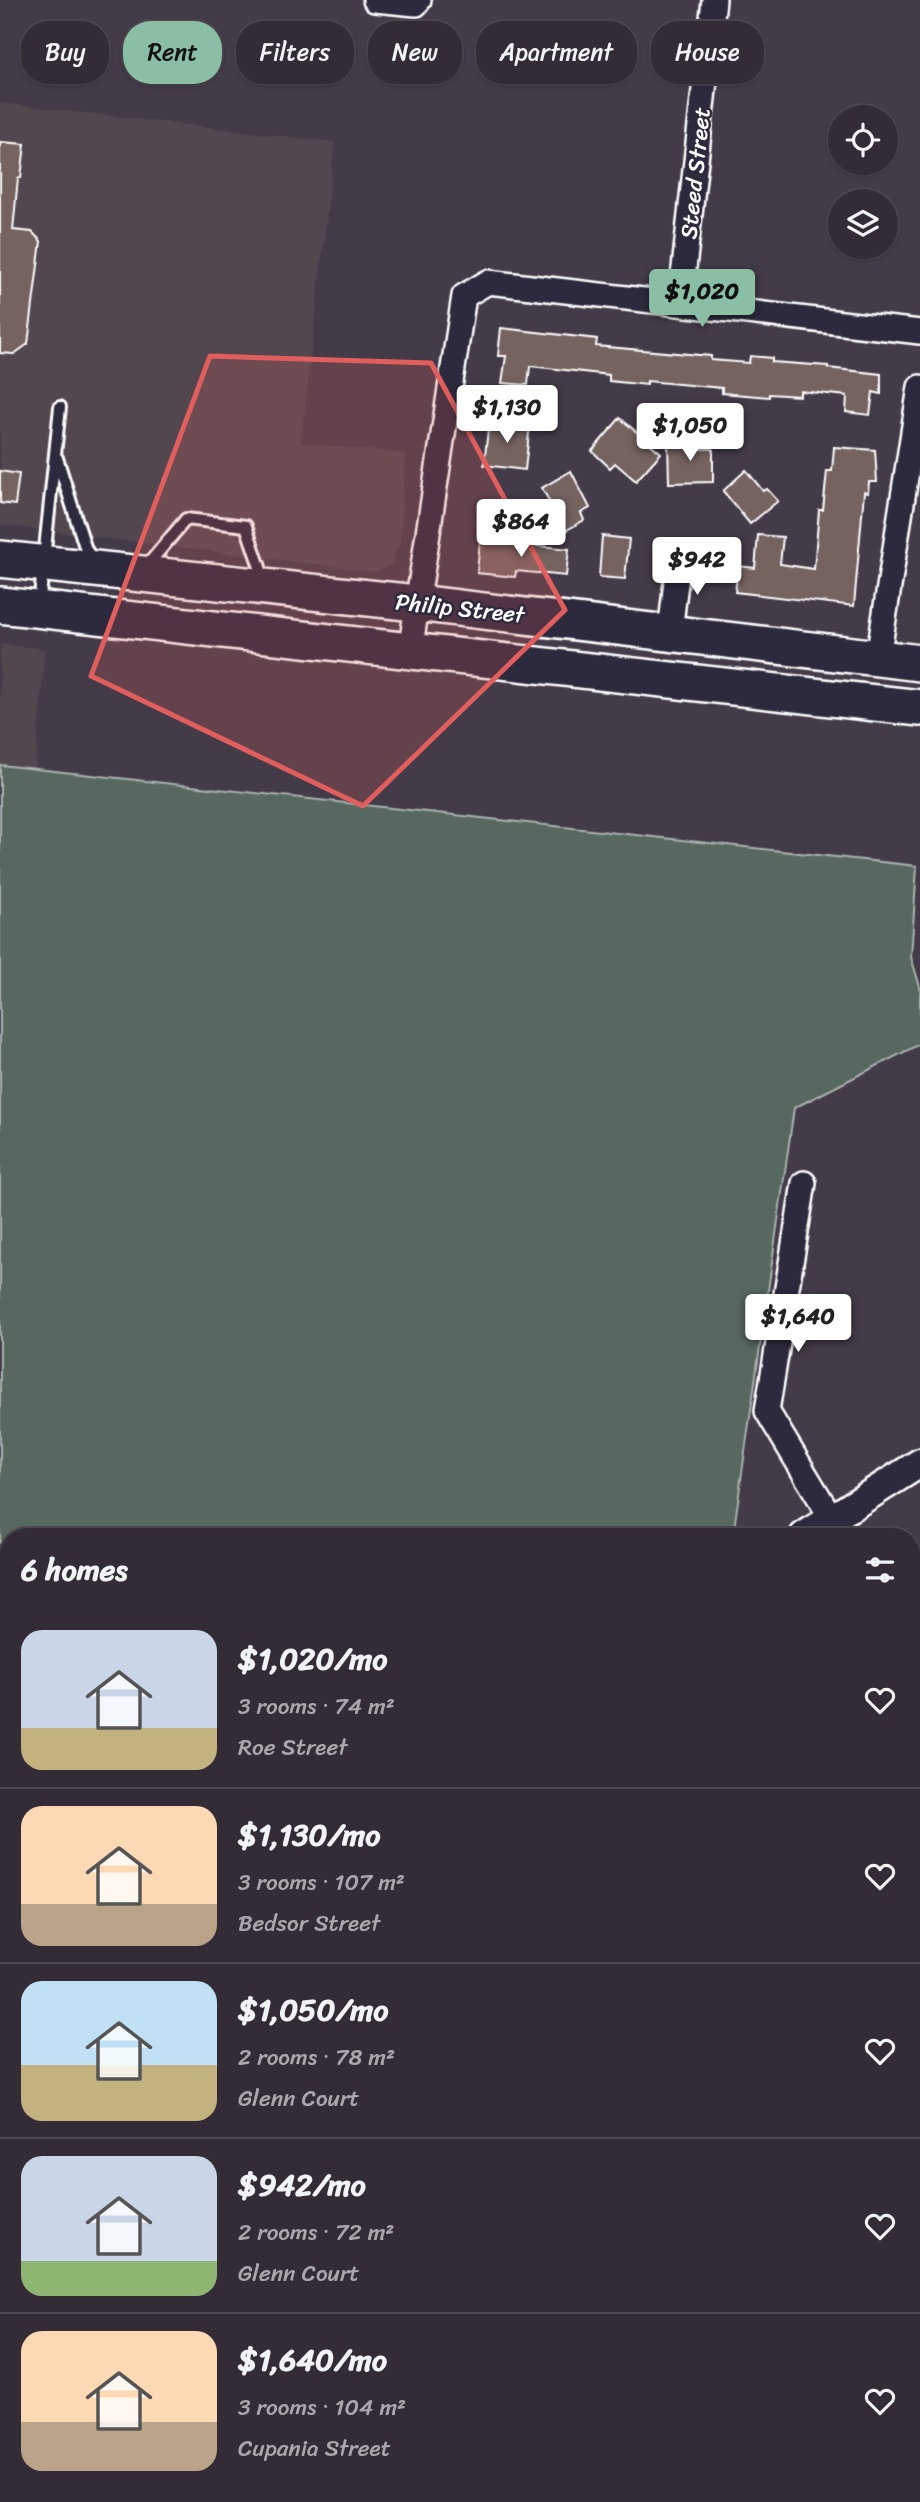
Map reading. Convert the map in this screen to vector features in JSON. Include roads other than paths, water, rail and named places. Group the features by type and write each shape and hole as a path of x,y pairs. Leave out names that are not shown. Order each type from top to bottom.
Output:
{"main road":[{"name":"Philip Street","path":"0,559 416,603 920,663"},
{"path":"0,605 920,708"}],"street":[{"path":"375,0 416,4 419,0"},
{"name":"Steed Street","path":"680,304 713,0"},
{"path":"410,652 464,296 488,282 920,332"},
{"path":"878,658 920,387"},
{"path":"670,632 679,557"},
{"path":"804,1183 767,1411 832,1519"},
{"path":"817,1528 920,1463"}],"lane":[{"path":"39,608 60,407"},
{"path":"55,452 86,550 101,569"},
{"path":"141,573 186,519 246,526 267,587"}]}
